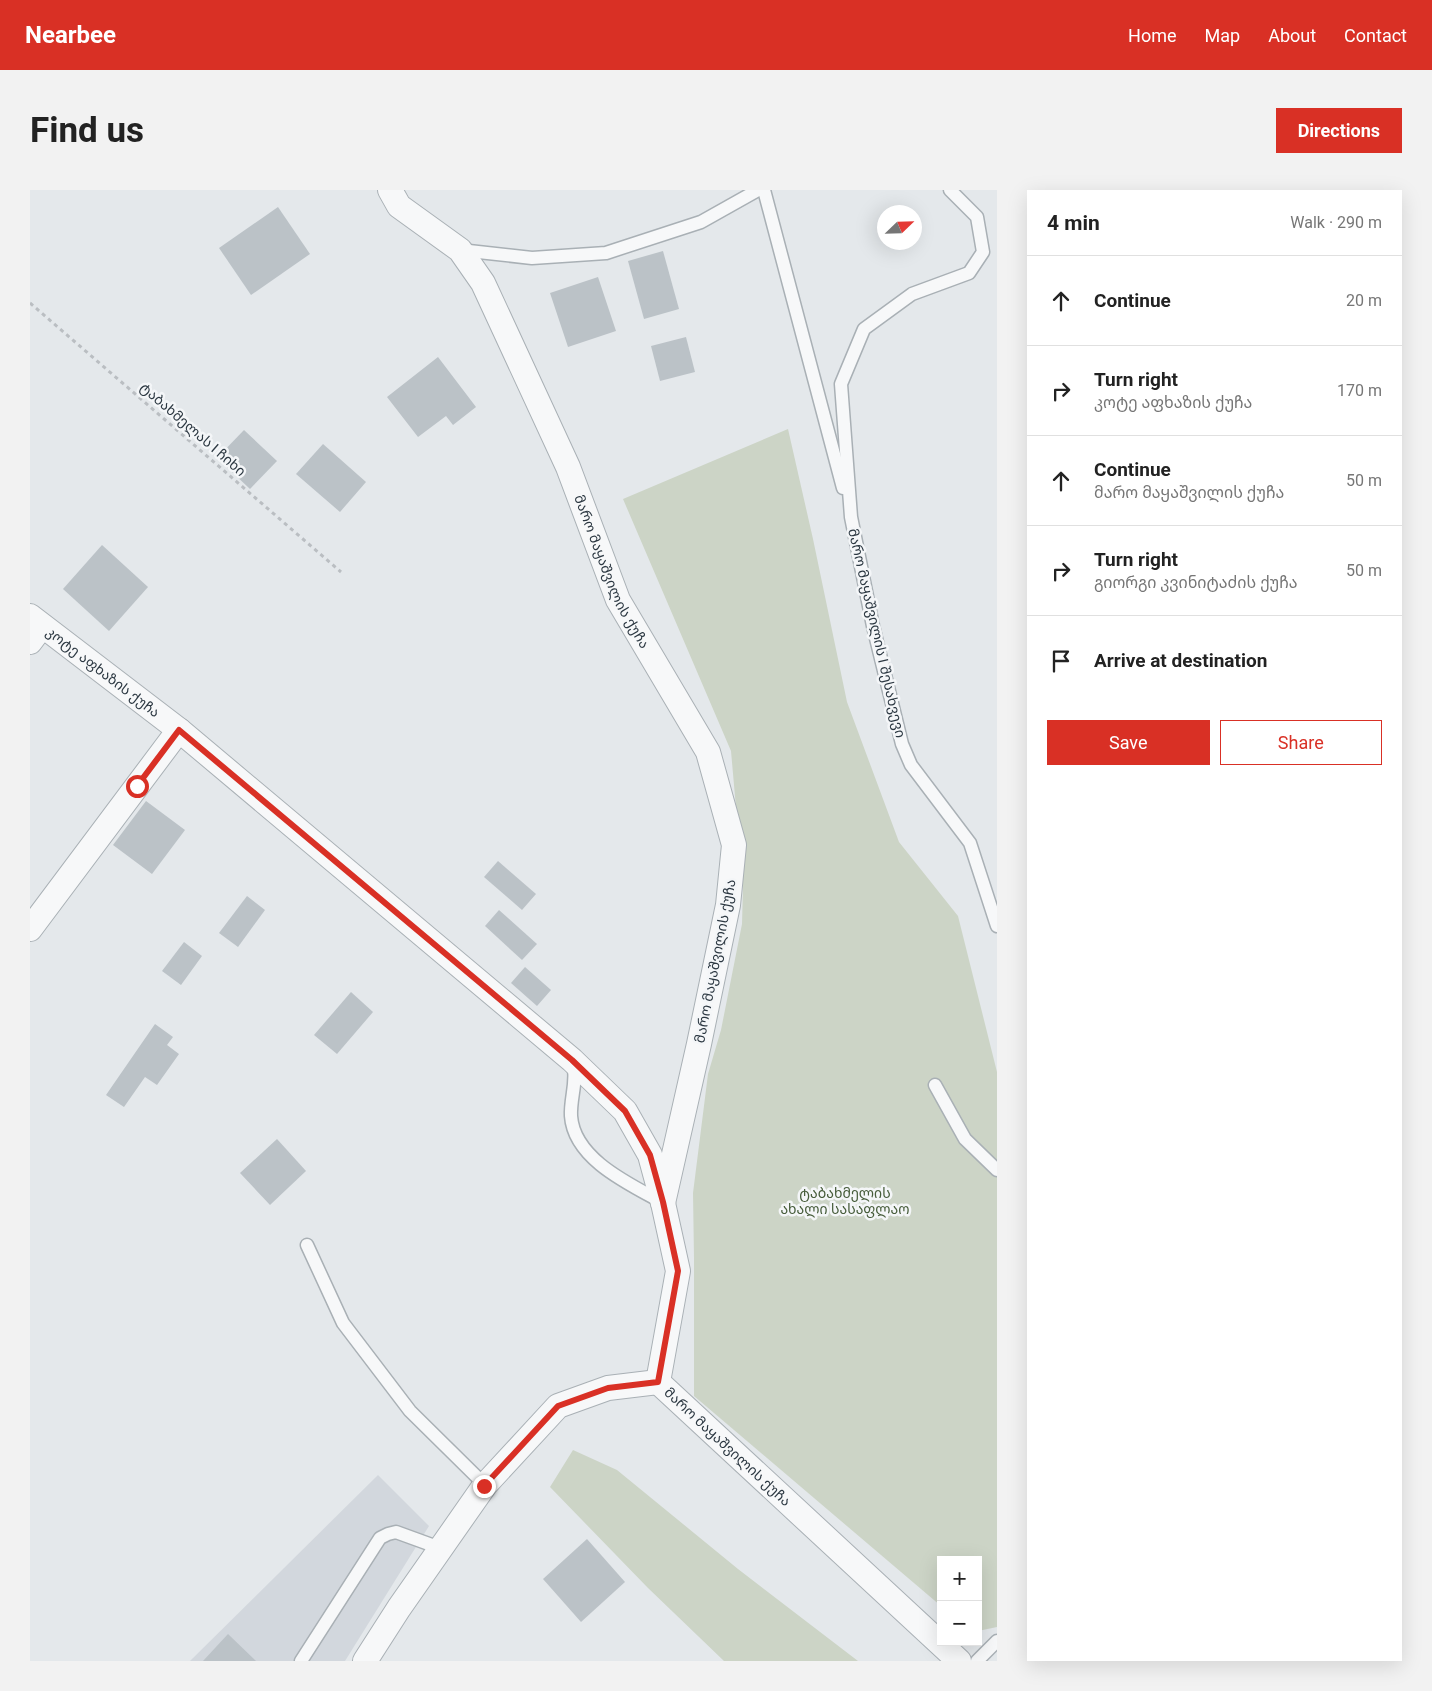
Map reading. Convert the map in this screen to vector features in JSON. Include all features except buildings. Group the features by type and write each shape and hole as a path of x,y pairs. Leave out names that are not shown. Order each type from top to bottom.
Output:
{"street":[{"name":"მარო მაყაშვილის ქუჩა","path":"390,190 399,206 460,250 488,292 568,467 618,600 708,752 734,845 728,905 697,1054 663,1202 678,1271 658,1382 959,1661"},
{"name":"კოტე აფხაზის ქუჩა","path":"34,628 179,730 572,1060 625,1111 650,1155 663,1202"},
{"path":"30,929 179,730"},
{"path":"365,1661 398,1608 484,1486 558,1406 608,1388 658,1382"}],"lane":[{"path":"460,250 532,258 606,253 701,222 758,190"},
{"path":"764,190 851,517"},
{"name":"მარო მაყაშვილის I შესახვევი","path":"950,190 977,217 983,252 969,273 912,294 864,329 841,384 851,517 873,626 902,744 911,765 970,843 997,926"},
{"path":"572,1060 575,1070 571,1115 574,1131 582,1146 617,1177 663,1202"},
{"path":"934,1085 965,1139 997,1170"},
{"path":"307,1245 344,1323 410,1411 484,1486"},
{"path":"301,1661 380,1538 396,1532 440,1548"},
{"path":"977,1661 997,1642"}],"path":[{"name":"ტაბახმელას I ჩიხი","path":"30,302 341,572"}],"shaded area":[{"path":"378,1475 429,1526 345,1661 190,1661"}],"green space":[{"name":"ტაბახმელის ახალი სასაფლაო","path":"788,429 847,702 899,842 958,916 997,1072 997,1627 982,1630 982,1556 937,1556 937,1603 694,1396 693,1193 708,1074 721,1030 742,924 743,887 731,751 623,499"},
{"path":"573,1450 617,1470 738,1569 858,1661 724,1661 648,1588 550,1487"}],"route":[{"path":"137,786 179,730 591,1077 625,1111 650,1155 663,1202 678,1271 658,1382 608,1388 558,1406 484,1486"}]}
